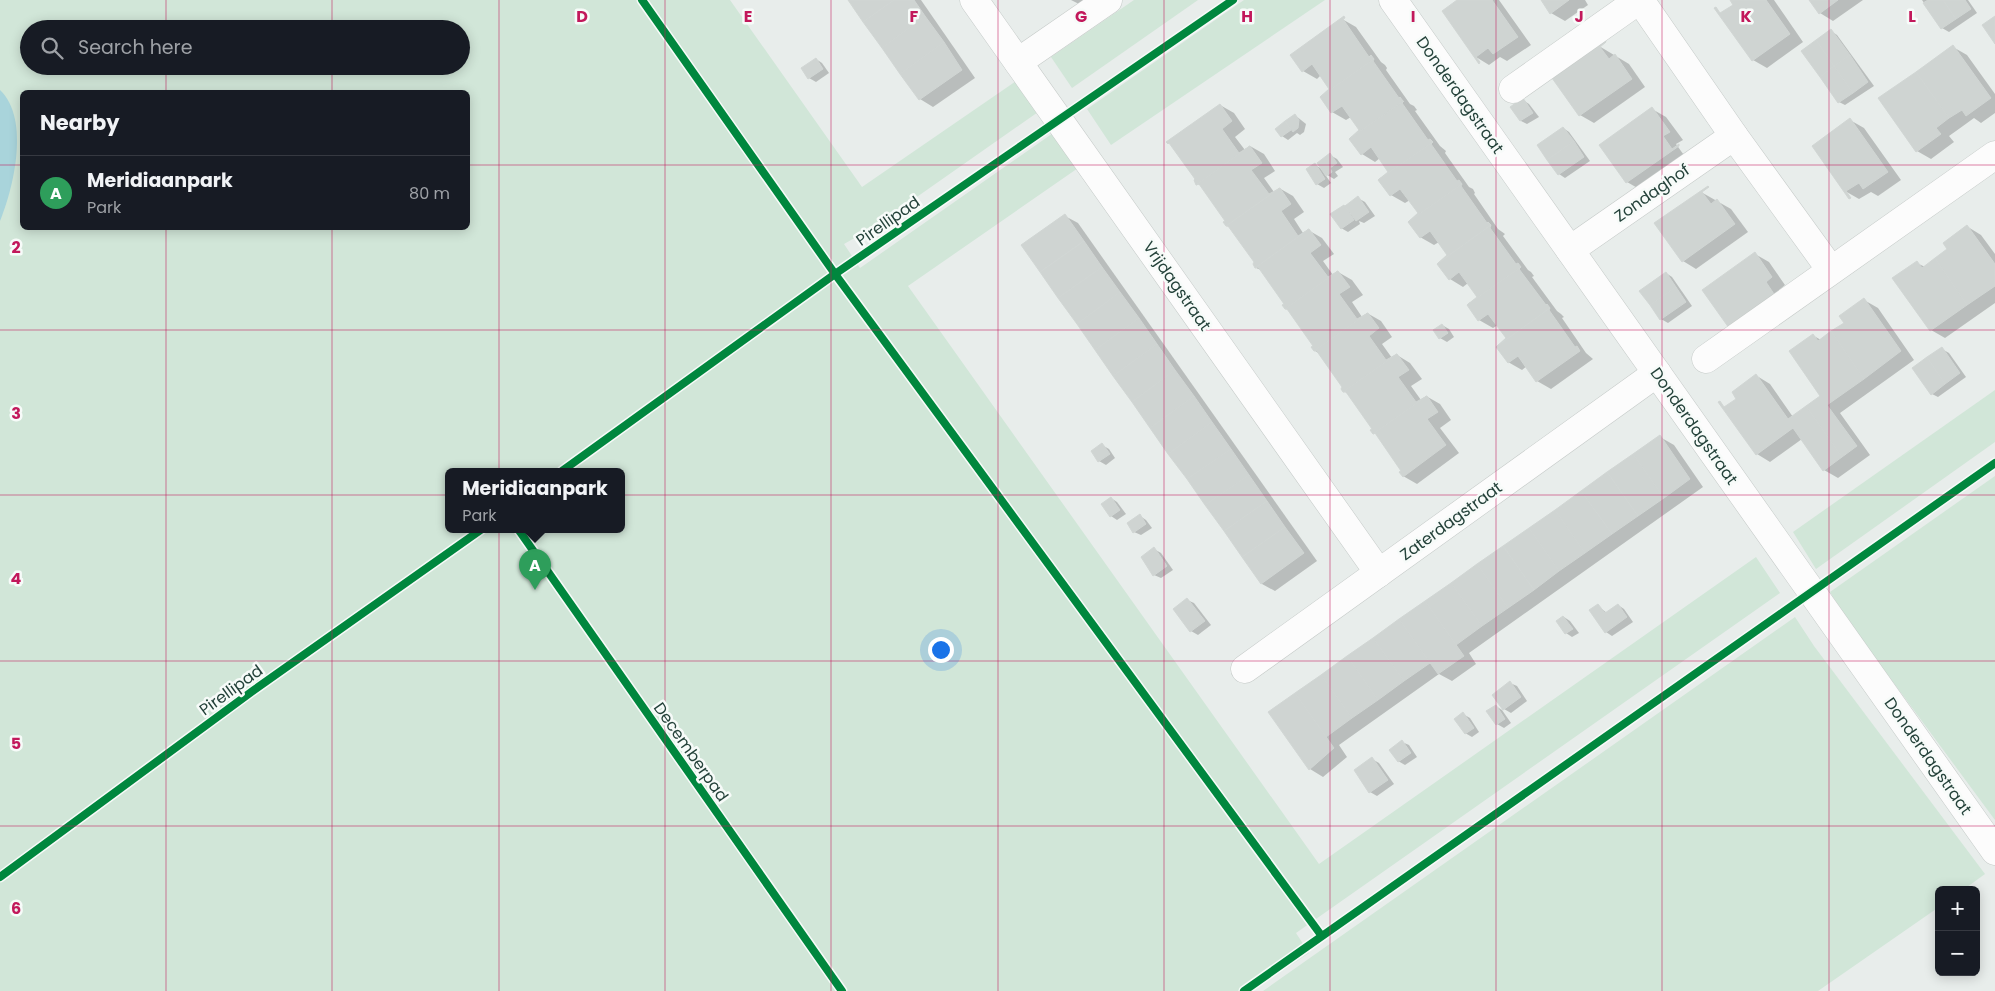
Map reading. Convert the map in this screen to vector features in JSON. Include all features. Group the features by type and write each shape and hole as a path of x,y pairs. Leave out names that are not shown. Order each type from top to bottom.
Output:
{"street":[{"name":"Vrijdagstraat","path":"974,0 1380,573"},
{"path":"1018,62 1108,0"},
{"name":"Donderdagstraat","path":"1393,0 1995,851"},
{"path":"1513,89 1639,0 1734,136 1832,270"},
{"name":"Zondaghof","path":"1570,250 1734,136"},
{"path":"1706,358 1995,155"},
{"name":"Zaterdagstraat","path":"1245,669 1657,373"}],"green space":[{"path":"0,0 730,0 862,187 1019,79 1041,110 874,227 844,244 860,268 1056,131 1081,166 908,286 1319,864 1756,557 1780,593 1296,933 1309,953 1252,991 0,991"},
{"path":"1134,0 1198,0 1072,88 1051,57"},
{"path":"1244,0 1325,0 1111,145 1087,109"},
{"path":"1995,390 1995,442 1816,569 1793,532"},
{"path":"1995,476 1995,820 1848,621 1830,592"},
{"path":"1795,617 1814,646 1985,874 1968,886 1935,886 1935,910 1818,991 1263,991"}],"water":[{"path":"0,90 9,103 15,118 17,135 14,172 0,221"}],"building":[{"path":"848,0 894,0 863,22"},
{"path":"894,0 914,0 925,16 882,48 863,22"},
{"path":"1457,0 1492,0 1518,37 1493,54 1488,48 1476,57 1480,62 1479,64 1442,11"},
{"path":"1541,0 1569,0 1550,14"},
{"path":"1730,0 1766,0 1790,34 1752,61 1714,8 1716,7 1720,13 1733,5"},
{"path":"1809,0 1838,0 1819,14"},
{"path":"1928,0 1943,0 1956,19 1941,29 1923,3"},
{"path":"1943,0 1965,0 1971,9 1956,19"},
{"path":"925,16 944,42 900,74 882,48"},
{"path":"1344,16 1345,18 1343,19 1369,57 1371,55 1374,59 1320,97 1329,89 1312,64 1302,72 1290,55"},
{"path":"1995,16 1995,44 1982,25"},
{"path":"1831,29 1850,55 1834,66 1816,40"},
{"path":"1605,40 1606,42 1600,47 1609,59 1615,54 1632,79 1579,116 1552,78"},
{"path":"1816,40 1834,66 1820,77 1801,51"},
{"path":"944,42 962,70 919,100 900,74"},
{"path":"1953,45 1991,98 1966,116 1962,110 1949,118 1916,72"},
{"path":"1850,55 1868,82 1853,93 1834,66"},
{"path":"816,58 823,69 808,79 801,68"},
{"path":"1374,59 1373,61 1403,101 1349,139 1359,130 1342,106 1331,113 1320,97"},
{"path":"1834,66 1853,93 1838,103 1820,77"},
{"path":"1916,72 1949,118 1936,128 1941,134 1916,152 1878,98"},
{"path":"1523,98 1533,113 1520,121 1510,107"},
{"path":"1404,101 1402,103 1428,140 1430,139 1433,142 1378,180 1388,172 1371,147 1361,155 1349,139"},
{"path":"1220,104 1232,121 1222,129 1239,153 1250,146 1196,185 1195,179 1169,143 1166,142"},
{"path":"1652,107 1670,132 1663,136 1672,149 1679,144 1679,146 1626,183 1599,145"},
{"path":"1295,114 1299,120 1298,128 1293,132 1285,121"},
{"path":"1850,118 1888,172 1863,189 1859,183 1846,191 1851,198 1849,199 1812,146"},
{"path":"1285,121 1291,130 1281,137 1275,129"},
{"path":"1563,127 1574,141 1547,160 1537,145"},
{"path":"1574,141 1584,157 1558,175 1547,160"},
{"path":"1433,142 1431,144 1457,181 1459,180 1462,184 1408,222 1418,213 1400,189 1390,196 1378,180"},
{"path":"1250,146 1262,163 1251,170 1269,194 1280,188 1226,226 1223,222 1225,221 1199,184 1196,185"},
{"path":"1330,153 1337,163 1330,168 1332,172 1326,176 1317,163"},
{"path":"1315,163 1325,179 1316,185 1306,169"},
{"path":"1462,184 1461,186 1487,223 1491,225 1437,264 1447,255 1430,231 1420,238 1408,222"},
{"path":"1708,186 1702,192 1711,204 1717,199 1735,224 1682,262 1654,223"},
{"path":"1280,188 1291,204 1281,211 1298,236 1309,229 1255,268 1254,262 1228,226 1226,226"},
{"path":"1358,196 1369,212 1356,221 1345,206"},
{"path":"1344,205 1354,220 1341,229 1330,214"},
{"path":"1065,214 1084,241 1040,272 1021,245"},
{"path":"1491,225 1490,228 1516,264 1518,263 1521,267 1467,305 1477,297 1459,272 1449,280 1437,264"},
{"path":"1967,225 1995,264 1995,286 1967,305 1935,258 1947,249 1943,243"},
{"path":"1309,229 1321,245 1310,253 1328,277 1338,271 1285,309 1282,305 1284,304 1258,267 1255,268"},
{"path":"1084,241 1102,267 1058,298 1040,272"},
{"path":"1755,252 1772,277 1766,282 1774,294 1781,290 1729,328 1702,290"},
{"path":"1935,258 1967,305 1930,331 1892,278 1917,261 1922,268"},
{"path":"1102,267 1120,292 1077,324 1058,298"},
{"path":"1521,267 1519,269 1550,308 1496,347 1506,338 1488,314 1478,321 1467,305"},
{"path":"1338,271 1350,287 1339,294 1357,319 1368,313 1314,351 1311,347 1313,346 1287,309 1285,309"},
{"path":"1666,272 1676,287 1650,305 1639,291"},
{"path":"1676,287 1686,302 1660,320 1650,305"},
{"path":"1120,292 1139,318 1095,350 1077,324"},
{"path":"1864,298 1901,351 1864,379 1831,331 1844,323 1839,316"},
{"path":"1550,308 1549,310 1575,347 1577,346 1580,351 1536,382 1518,356 1508,363 1496,347"},
{"path":"1368,313 1379,328 1369,336 1386,360 1397,354 1343,392 1342,387 1316,350 1314,351"},
{"path":"1139,318 1157,344 1113,376 1095,350"},
{"path":"1442,324 1448,333 1439,339 1433,330"},
{"path":"1831,331 1864,379 1827,405 1857,446 1842,457 1806,406 1820,396 1789,351 1813,334 1818,341"},
{"path":"1157,344 1175,370 1132,402 1113,376"},
{"path":"1942,347 1960,373 1945,384 1927,357"},
{"path":"1397,354 1409,370 1398,377 1416,402 1427,396 1373,434 1370,430 1372,429 1346,392 1343,392"},
{"path":"1927,357 1945,384 1931,395 1912,368"},
{"path":"1175,370 1194,396 1150,428 1132,402"},
{"path":"1756,374 1788,419 1806,406 1842,457 1823,471 1793,428 1756,455 1718,402 1720,401 1724,407 1736,399 1732,392"},
{"path":"1194,396 1212,422 1168,454 1150,428"},
{"path":"1427,396 1438,412 1427,419 1446,445 1403,477 1399,472 1401,471 1375,433 1373,434"},
{"path":"1212,422 1231,449 1187,479 1168,454"},
{"path":"1660,435 1690,479 1664,498 1633,454"},
{"path":"1102,443 1110,454 1098,462 1091,451"},
{"path":"1231,449 1249,475 1205,505 1187,479"},
{"path":"1633,454 1664,498 1638,516 1607,472"},
{"path":"1607,472 1638,516 1612,534 1581,491"},
{"path":"1249,475 1267,501 1224,531 1205,505"},
{"path":"1581,491 1612,534 1585,553 1555,510"},
{"path":"1111,497 1120,510 1110,517 1101,504"},
{"path":"1267,501 1285,527 1242,557 1224,531"},
{"path":"1555,510 1585,553 1559,571 1529,528"},
{"path":"1140,514 1146,524 1133,533 1127,523"},
{"path":"1285,527 1304,553 1261,584 1242,557"},
{"path":"1529,528 1559,571 1534,590 1503,546"},
{"path":"1503,546 1534,590 1508,608 1477,564"},
{"path":"1154,547 1167,566 1153,576 1141,557"},
{"path":"1477,564 1508,608 1482,626 1451,583"},
{"path":"1451,583 1482,626 1456,645 1425,601"},
{"path":"1187,598 1205,621 1190,632 1173,609"},
{"path":"1425,601 1464,656 1438,674 1399,619"},
{"path":"1598,604 1605,613 1618,604 1627,617 1605,633 1589,610"},
{"path":"1563,616 1573,629 1565,634 1556,621"},
{"path":"1399,619 1430,663 1404,681 1373,638"},
{"path":"1373,638 1404,681 1378,700 1347,656"},
{"path":"1347,656 1378,700 1352,718 1321,675"},
{"path":"1321,675 1352,718 1326,737 1295,693"},
{"path":"1510,681 1521,697 1503,710 1492,695"},
{"path":"1295,693 1334,748 1309,770 1268,712"},
{"path":"1496,705 1505,719 1496,725 1486,711"},
{"path":"1463,712 1474,728 1465,734 1454,719"},
{"path":"1402,740 1411,753 1398,762 1389,750"},
{"path":"1372,757 1388,780 1369,793 1354,770"}],"cycle path":[{"path":"642,0 835,274 1321,935"},
{"name":"Pirellipad","path":"566,468 835,274 1233,0"},
{"path":"1244,991 1995,463"},
{"name":"Pirellipad","path":"0,877 254,690 476,533"},
{"name":"Decemberpad","path":"521,533 842,991"}],"place":[{"name":"Meridiaanpark","path":"535,590"}]}
